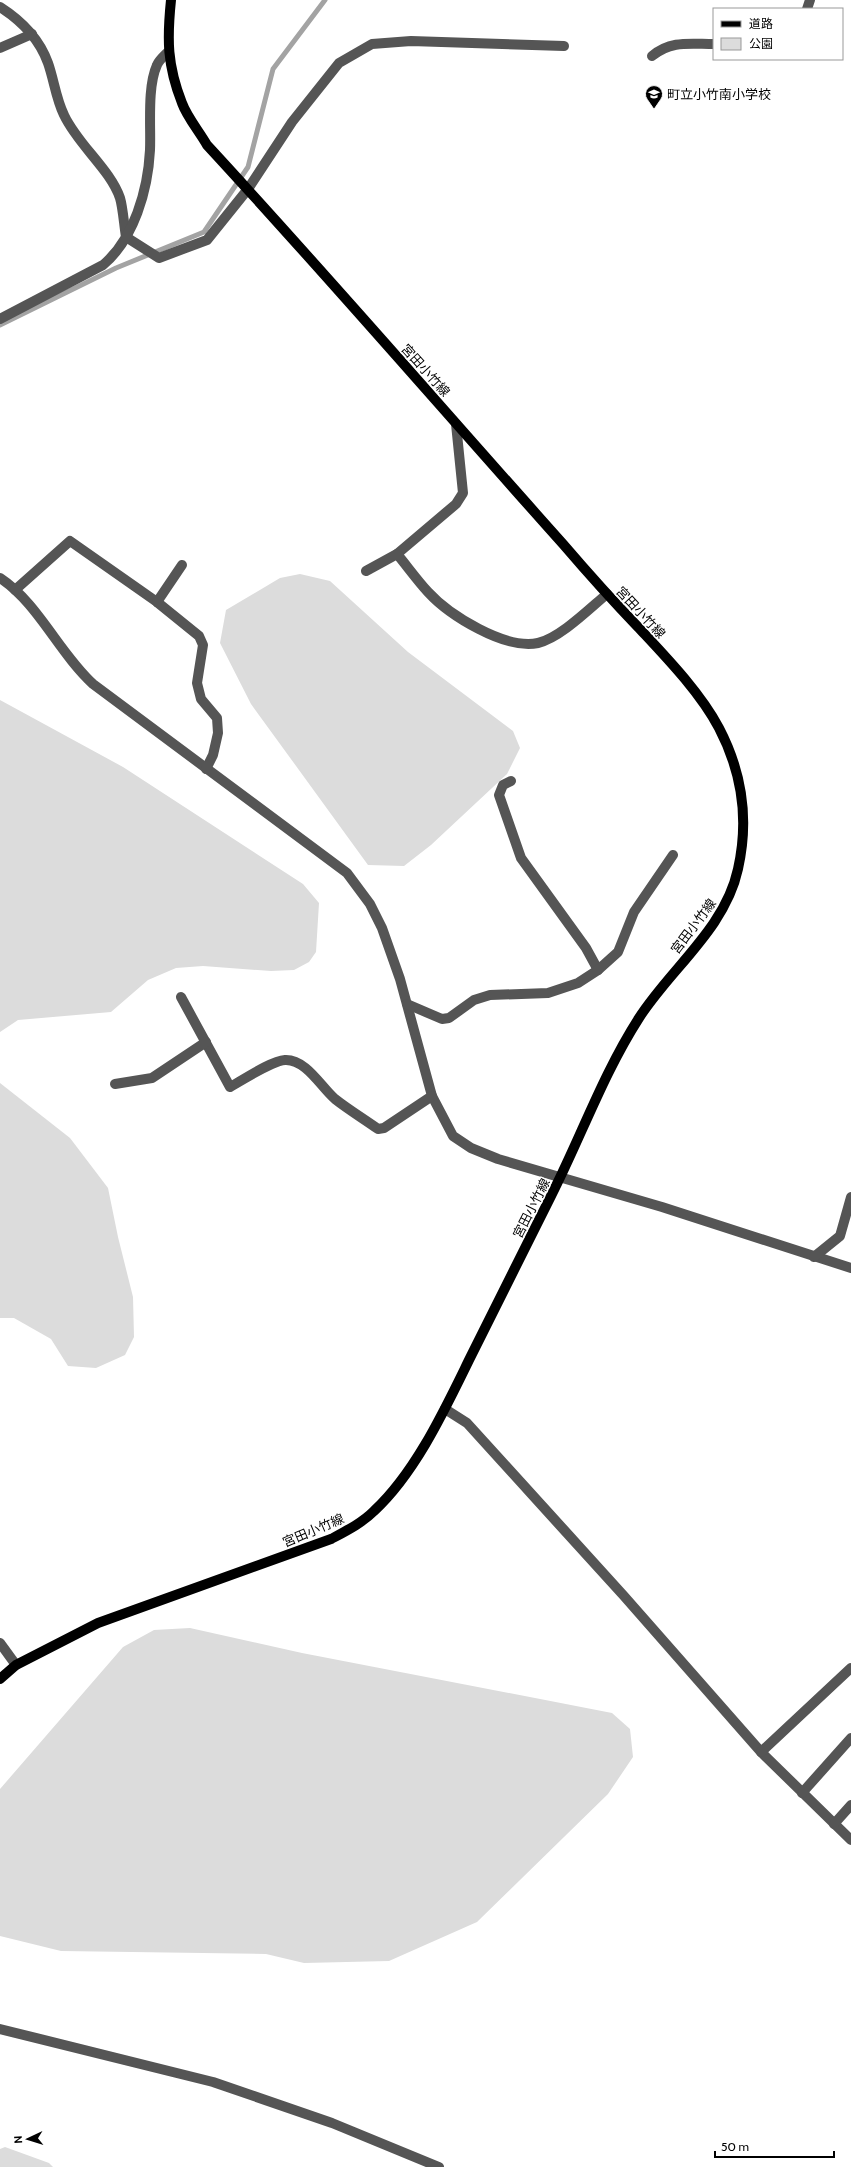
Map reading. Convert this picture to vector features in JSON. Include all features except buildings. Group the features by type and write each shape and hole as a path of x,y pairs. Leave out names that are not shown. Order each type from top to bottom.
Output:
{"main road":[{"name":"宮田小竹線","path":"0,1679 16,1666 98,1623 331,1539 356,1526 375,1510 396,1485 422,1449 445,1409 560,1178 613,1062 639,1018 666,980 710,929 730,898 738,869 745,829 743,800 734,762 718,725 677,669 607,594 248,189 207,145 182,104 171,68 167,34 171,0"}],"street":[{"path":"0,7 19,20 38,40 48,62 66,120 73,133 112,183 120,199 126,237 159,258 207,240 248,189 292,122 339,64 372,44 411,42 564,46"},
{"path":"0,48 32,34"},
{"path":"652,56 664,47 689,44 713,44"},
{"path":"0,319 103,266 115,255 126,237 138,211 145,186 150,152 152,88 157,65 169,51"},
{"path":"366,572 397,554 456,504 463,493 456,424"},
{"path":"15,590 70,541 157,602 199,636 203,645 197,683 201,699 217,718 218,733 213,755 206,768"},
{"path":"397,554 429,592 462,620 497,636 522,644 538,643 556,635 607,594"},
{"path":"157,602 182,565"},
{"path":"0,578 15,590 45,625 80,673 347,873 370,904 382,928 407,1004 432,1096 453,1136 471,1148 498,1160 662,1207 851,1268"},
{"path":"511,782 503,785 499,795 521,858 586,948 598,970"},
{"path":"407,1004 442,1018 449,1018 474,1000 490,995 548,993 578,983 598,970 618,952 634,912 673,855"},
{"path":"181,997 230,1087 273,1064 285,1060 293,1062 305,1068 335,1098 378,1129 384,1128 432,1096"},
{"path":"114,1084 152,1078 206,1042"},
{"path":"814,1257 840,1236 851,1197"},
{"path":"445,1409 467,1423 761,1752 851,1840"},
{"path":"0,1643 16,1666"},
{"path":"761,1752 851,1668"},
{"path":"802,1793 851,1738"},
{"path":"834,1824 851,1806"},
{"path":"0,2029 213,2082 332,2123 440,2167"}],"green space":[{"path":"300,574 330,581 408,652 513,731 520,748 507,774 431,845 404,866 368,865 251,704 220,643 226,610 280,578"},
{"path":"0,700 123,767 303,884 319,903 316,952 309,962 294,970 271,971 203,966 176,968 148,980 111,1012 18,1020 0,1032"},
{"path":"0,1083 70,1138 108,1188 118,1237 133,1297 134,1337 125,1355 96,1368 68,1366 51,1339 14,1318 0,1318"},
{"path":"190,1628 302,1653 612,1713 630,1729 633,1757 608,1794 477,1922 389,1961 304,1963 266,1954 61,1951 0,1936 0,1789 123,1647 154,1630"},
{"path":"5,2147 49,2163 53,2167 0,2167 0,2149"}],"waterway":[{"path":"0,325 116,268 204,232 248,167 273,69 325,0"}],"place":[{"name":"町立小竹南小学校","path":"654,109"}]}
